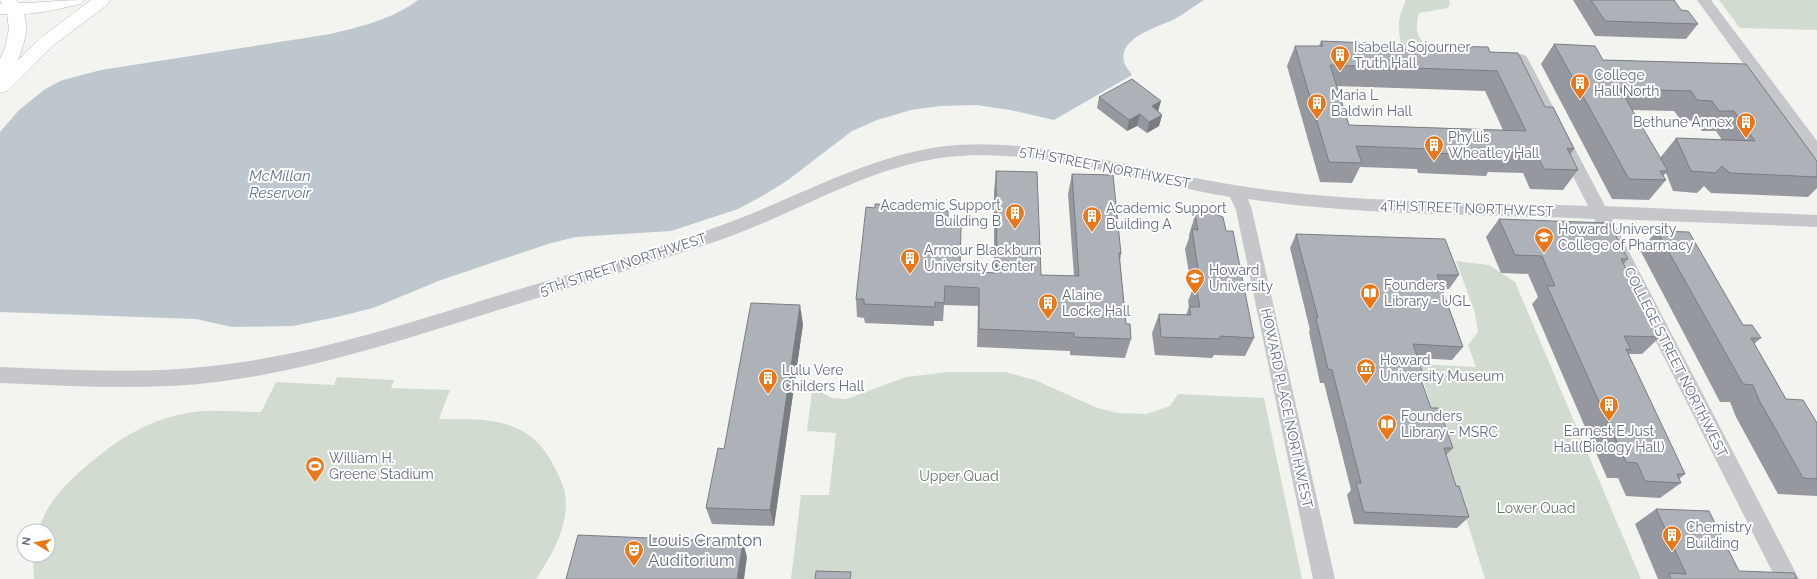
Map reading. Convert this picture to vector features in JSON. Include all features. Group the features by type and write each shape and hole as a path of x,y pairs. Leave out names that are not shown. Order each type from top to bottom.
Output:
{"main road":[{"path":"7,6 44,7 76,0"},
{"path":"0,87 38,49 102,0"},
{"path":"0,76 15,46 18,24 7,6"}],"street":[{"path":"1704,0 1817,153"},
{"name":"COLLEGE STREET NORTHWEST","path":"1521,59 1788,579"},
{"name":"5TH STREET NORTHWEST","path":"0,375 106,379 167,378 248,369 320,356 383,339 691,242 758,219 871,168 911,157 944,152 992,149 1028,152 1237,192"},
{"name":"4TH STREET NORTHWEST","path":"1237,192 1280,198 1329,202 1817,221"},
{"name":"HOWARD PLACE NORTHWEST","path":"1237,192 1244,210 1324,579"}],"green space":[{"path":"1406,0 1449,0 1450,3 1448,8 1419,13 1417,21 1419,36 1436,53 1407,60 1399,30 1400,16"},
{"path":"1719,0 1817,0 1817,30 1740,28"},
{"name":"Lower Quad","path":"1456,261 1489,265 1515,282 1641,579 1485,579 1418,364 1476,367 1468,345 1478,332 1475,313"},
{"name":"Upper Quad","path":"949,372 1005,372 1035,380 1095,407 1117,413 1146,414 1170,406 1178,394 1264,398 1302,579 791,579 801,495 829,495 836,433 807,431 813,384 824,394 832,398 847,399 906,377"},
{"name":"William H. Greene Stadium","path":"337,377 394,380 391,388 450,390 439,419 483,420 505,424 528,434 540,445 560,477 566,501 563,525 559,536 549,559 536,579 34,579 33,563 56,563 56,523 41,523 50,505 75,476 123,438 153,423 168,417 185,413 203,411 261,412 276,382 334,385"}],"water":[{"name":"McMillan Reservoir","path":"418,0 1204,0 1173,20 1140,35 1127,46 1124,54 1124,62 1132,75 1054,120 1010,110 976,105 940,106 911,110 877,120 852,131 788,180 738,209 671,231 575,237 548,244 441,280 373,308 293,326 232,327 196,319 0,312 0,132 19,110 44,90 60,81 101,70 330,34 376,22 408,7"}],"building":[{"path":"1591,0 1674,0 1681,10 1688,11 1698,24 1605,21"},
{"path":"1321,41 1369,43 1371,48 1441,51 1439,46 1488,47 1490,52 1518,53 1545,107 1553,107 1574,149 1567,148 1578,170 1544,169 1536,153 1497,152 1499,156 1430,153 1428,149 1356,146 1362,163 1329,162 1295,46 1323,46","holes":["1330,65 1497,71 1526,131 1349,125"]},
{"path":"1554,44 1595,46 1603,60 1746,64 1817,161 1817,177 1730,173 1722,166 1715,173 1691,171 1676,138 1755,141 1734,111 1719,111 1712,101 1697,100 1691,91 1620,89 1668,171 1660,171 1666,180 1629,179"},
{"path":"1132,79 1161,101 1152,106 1162,115 1149,122 1140,114 1129,120 1099,97"},
{"path":"996,171 1037,172 1041,275 1079,276 1072,174 1113,175 1126,324 1130,324 1131,339 1074,337 1074,333 979,329 979,288 945,286 944,303 935,302 935,307 864,304 864,299 856,299 866,207 875,208 875,204 941,206 940,210 948,211 948,225 961,226 960,271 997,273"},
{"path":"1210,212 1223,217 1226,231 1233,231 1254,338 1220,336 1220,339 1161,337 1159,314 1191,315 1189,307 1200,307 1195,282 1200,282 1192,229 1198,230 1195,215"},
{"path":"1499,219 1609,223 1628,259 1621,259 1660,337 1624,336 1631,350 1626,349 1685,474 1677,474 1681,483 1645,481 1637,463 1626,462 1547,286 1555,286 1542,256 1515,255"},
{"path":"1657,231 1689,232 1743,325 1752,325 1761,338 1751,338 1786,399 1803,400 1817,423 1817,479 1803,478 1759,400 1753,385 1743,384"},
{"path":"1296,234 1445,239 1459,275 1437,275 1463,347 1413,344 1423,374 1419,374 1431,408 1439,408 1453,448 1444,448 1456,486 1459,486 1469,517 1364,512 1356,483 1361,483 1332,370 1328,369 1316,318 1318,318"},
{"name":"Lulu Vere Childers Hall","path":"751,303 800,305 770,510 706,508 718,448 724,449"},
{"path":"1656,509 1709,511 1739,571 1794,573 1797,579 1671,579 1669,573 1686,574"},
{"path":"578,535 743,542 737,579 566,579"},
{"path":"816,571 851,572 850,579 815,579"}],"place":[{"name":"Isabella Sojourner Truth Hall","path":"1340,72"},
{"name":"College Hall North","path":"1580,100"},
{"name":"Maria L Baldwin Hall","path":"1317,120"},
{"name":"Bethune Annex","path":"1746,139"},
{"name":"Phyllis Wheatley Hall","path":"1434,162"},
{"name":"Academic Support Building B","path":"1015,230"},
{"name":"Academic Support Building A","path":"1092,233"},
{"name":"Howard University College of Pharmacy","path":"1544,254"},
{"name":"Armour Blackburn University Center","path":"910,275"},
{"name":"Howard University","path":"1195,295"},
{"name":"Founders Library - UGL","path":"1370,310"},
{"name":"Alaine Locke Hall","path":"1048,320"},
{"name":"Howard University Museum","path":"1366,385"},
{"name":"Lulu Vere Childers Hall","path":"768,395"},
{"name":"Earnest E Just Hall(Biology Hall)","path":"1609,422"},
{"name":"Founders Library - MSRC","path":"1387,441"},
{"name":"William H. Greene Stadium","path":"315,483"},
{"name":"Chemistry Building","path":"1672,552"},
{"name":"Louis Cramton Auditorium","path":"634,567"}]}
